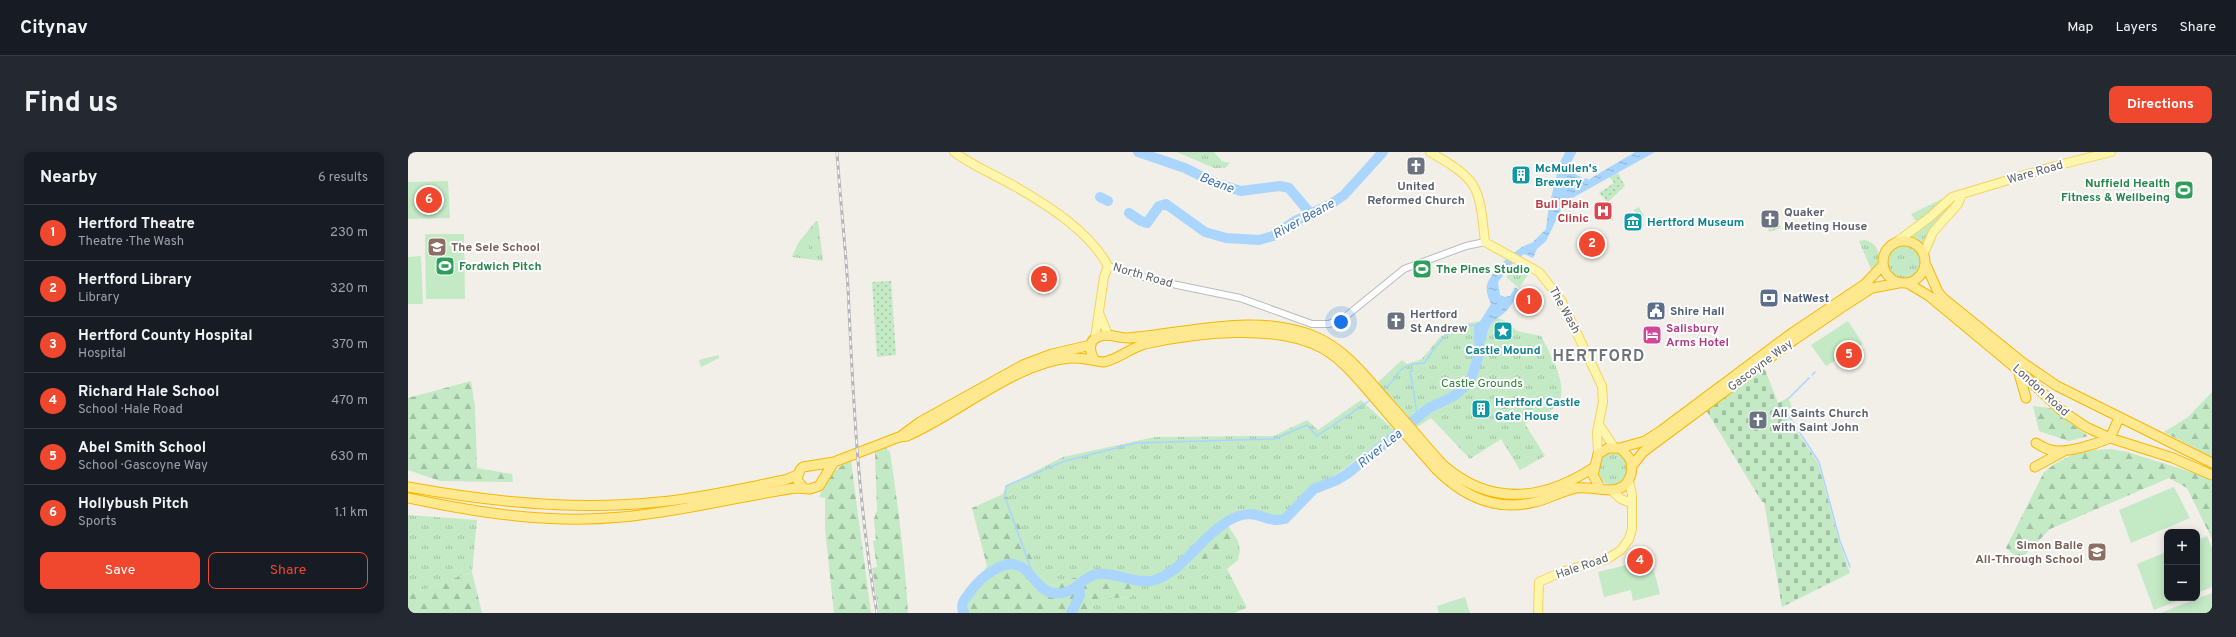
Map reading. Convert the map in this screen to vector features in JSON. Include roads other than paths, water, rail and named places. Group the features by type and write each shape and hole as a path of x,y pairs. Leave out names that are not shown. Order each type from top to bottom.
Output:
{"highway":[{"path":"1898,241 1912,242 1924,253 1926,265 1920,277 1909,284 1899,283 1891,279 1885,273 1883,265 1886,251 1898,241"},
{"name":"Gascoyne Way","path":"1617,447 1645,441 1662,430 1792,333 1865,284 1883,265"},
{"name":"London Road","path":"1926,265 1938,292 1943,298 2012,355 2057,386 2212,463"},
{"name":"Gascoyne Way","path":"1632,466 1643,452 1822,321 1872,288 1899,283"},
{"name":"London Road","path":"1909,284 1929,296 2018,370 2061,410 2086,427 2110,438 2173,458 2212,475"},
{"path":"899,437 905,431 920,422 1023,365 1093,341 1112,336 1224,326 1272,327 1307,334 1327,342 1347,357 1448,481 1463,492 1485,502 1510,506 1522,505 1548,498 1572,489 1600,488 1612,491 1620,489 1629,481 1632,466 1628,455 1617,447 1598,454 1593,468 1594,480 1600,488"},
{"path":"408,487 460,496 522,502 564,505 622,504 681,499 785,480 797,476 803,467 834,462 899,437 918,432 1022,373 1068,358 1094,359 1104,362 1144,344 1196,336 1239,334 1293,337 1322,348 1341,362 1398,419"},
{"path":"1112,336 1118,348 1115,358"},
{"path":"1093,341 1090,351 1094,359"},
{"path":"2018,370 2026,398"},
{"path":"2035,467 2064,451 2110,438 2119,418"},
{"path":"1407,430 1453,474 1476,488 1494,493 1516,495 1541,490 1576,477 1593,468"},
{"path":"2036,443 2050,450 2064,451"},
{"path":"408,498 487,513 583,519 659,513 803,488 816,488 834,462"},
{"path":"814,466 820,472 822,479"},
{"path":"797,476 798,483 803,488"}],"main road":[{"name":"North Road","path":"954,152 1017,188 1062,218 1095,246 1108,266"},
{"path":"1430,152 1466,176 1475,187 1479,196 1485,242"},
{"name":"Ware Road","path":"1898,241 1930,218 1952,197 1961,196 2017,177 2111,152"},
{"path":"1924,253 1933,232 1958,204 1961,196"},
{"name":"The Wash","path":"1485,242 1535,269 1544,276 1561,300 1602,386 1603,398 1598,432 1598,454"},
{"path":"1093,341 1100,315 1104,277 1108,266"},
{"path":"1100,315 1112,336"},
{"path":"1600,426 1617,447"},
{"name":"Hale Road","path":"1538,613 1539,582 1564,572 1607,559 1621,550 1629,539 1632,529 1629,481"},
{"path":"1612,491 1621,499 1631,503"}],"street":[{"name":"North Road","path":"1108,266 1153,280 1240,298 1317,324 1341,320 1404,269 1466,246 1485,242"}],"water":[{"path":"1635,152 1655,152 1565,202 1546,241 1537,249 1533,258 1524,254 1512,264 1498,282 1500,295 1505,297 1510,296 1515,287 1520,291 1510,306 1491,324 1486,341 1474,338 1474,325 1479,323 1491,304 1487,286 1492,275 1514,252 1532,243 1546,229 1549,205 1560,165 1584,179 1587,178 1588,180"}],"waterway":[{"name":"Beane","path":"1138,152 1185,168 1215,183 1241,191 1280,186 1289,188 1310,213"},
{"name":"River Beane","path":"1129,213 1147,223 1159,206 1166,204 1205,232 1226,238 1259,240 1273,236 1295,221 1331,204 1344,195 1383,152"},
{"name":"River Lea","path":"1561,180 1562,169 1571,152"},
{"name":"River Beane","path":"1100,197 1108,201"},
{"path":"1382,391 1399,372 1407,366 1424,363 1439,342 1452,330 1467,325 1476,326"},
{"name":"River Lea","path":"964,613 962,604 966,597 986,575 1001,566 1009,564 1023,568 1044,589 1055,593 1062,593 1072,590 1088,577 1098,574 1113,575 1140,581 1155,580 1165,576 1175,569 1214,531 1236,517 1250,514 1273,520 1285,519 1314,489 1337,480 1347,474 1429,408 1454,396 1470,382 1480,351 1479,340 1483,326"},
{"path":"1413,369 1410,372 1417,417"},
{"path":"1812,375 1815,372"},
{"path":"1789,398 1809,378"},
{"path":"1036,583 1005,497 1006,486 1065,461 1136,443 1274,439 1307,425 1317,436 1369,401"},
{"path":"1783,407 1819,462 1840,541 1850,567"},
{"name":"River Lea","path":"1071,613 1080,595 1079,585"}],"railway":[{"path":"837,152 848,288 857,451 865,532 877,613"}],"place":[{"name":"United Reformed Church","path":"1416,166"},
{"name":"McMullen's Brewery","path":"1521,175"},
{"name":"Nuffield Health Fitness & Wellbeing","path":"2184,190"},
{"name":"Hollybush Pitch","path":"429,200"},
{"name":"Bull Plain Clinic","path":"1603,211"},
{"name":"Quaker Meeting House","path":"1770,219"},
{"name":"Hertford Museum","path":"1633,222"},
{"name":"Hertford Library","path":"1592,244"},
{"name":"The Sele School","path":"437,247"},
{"name":"Fordwich Pitch","path":"445,266"},
{"name":"The Pines Studio","path":"1422,269"},
{"name":"Hertford County Hospital","path":"1044,279"},
{"name":"NatWest","path":"1769,298"},
{"name":"Hertford Theatre","path":"1529,301"},
{"name":"Shire Hall","path":"1656,311"},
{"name":"Hertford St Andrew","path":"1396,321"},
{"name":"Castle Mound","path":"1503,331"},
{"name":"Salisbury Arms Hotel","path":"1652,335"},
{"name":"Abel Smith School","path":"1849,355"},
{"name":"Hertford Castle Gate House","path":"1481,409"},
{"name":"All Saints Church with Saint John","path":"1758,420"},
{"name":"Simon Balle All-Through School","path":"2097,552"},
{"name":"Richard Hale School","path":"1640,561"}],"district":[{"name":"HERTFORD","path":"1599,355"}],"park label":[{"name":"Castle Grounds","path":"1482,383"}]}
